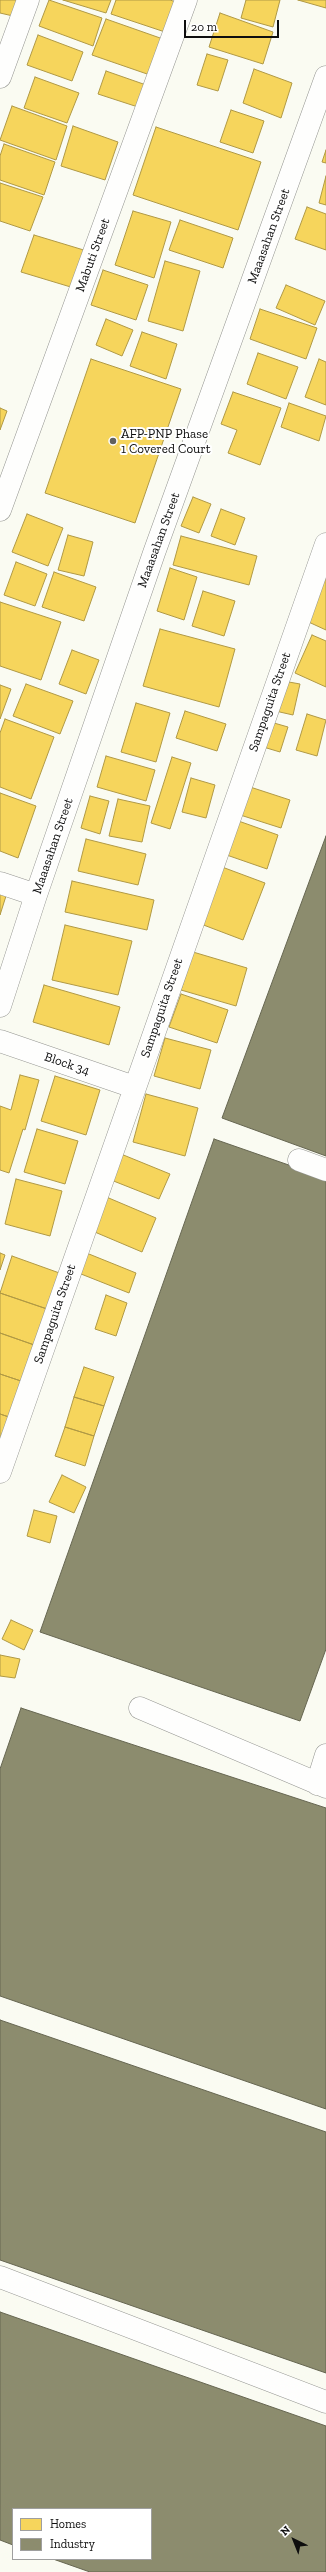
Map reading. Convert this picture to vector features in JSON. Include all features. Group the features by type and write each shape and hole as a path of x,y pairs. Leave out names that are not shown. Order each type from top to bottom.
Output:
{"street":[{"path":"0,77 28,0"},
{"name":"Mabuti Street","path":"0,510 186,0"},
{"name":"Maaasahan Street","path":"0,1006 36,895 154,553 326,77"},
{"name":"Sampaguita Street","path":"0,1472 326,544"},
{"path":"0,883 36,895"},
{"name":"Block 34","path":"0,1041 134,1088"},
{"path":"299,1160 326,1170"},
{"path":"140,1708 321,1786 326,1755"},
{"path":"0,2277 326,2402"}],"building: Homes":[{"path":"0,0 20,0 13,16 0,13"},
{"path":"49,0 102,18 93,46 39,26"},
{"path":"63,0 111,0 106,13"},
{"path":"116,0 170,0 176,2 165,32 111,14"},
{"path":"246,0 280,0 273,27 241,18"},
{"path":"298,0 326,0 326,8"},
{"path":"220,13 273,32 263,64 209,47"},
{"path":"106,19 163,39 150,75 92,55"},
{"path":"38,35 83,52 72,81 27,65"},
{"path":"207,54 228,60 218,91 197,85"},
{"path":"254,69 292,83 281,118 243,103"},
{"path":"106,71 149,86 141,108 98,94"},
{"path":"35,77 79,93 67,123 24,108"},
{"path":"12,106 67,126 56,160 0,140"},
{"path":"231,110 264,121 253,153 220,142"},
{"path":"73,126 118,142 105,180 61,166"},
{"path":"156,127 261,162 238,230 133,195"},
{"path":"4,144 55,162 44,195 0,180 0,156"},
{"path":"326,150 326,163 322,162"},
{"path":"326,176 326,205 319,203"},
{"path":"0,183 43,197 30,231 0,221"},
{"path":"307,207 326,214 326,250 295,239"},
{"path":"133,211 171,222 154,278 115,265"},
{"path":"180,220 233,238 223,268 169,250"},
{"path":"34,235 87,251 74,288 21,272"},
{"path":"165,261 200,271 183,331 148,321"},
{"path":"103,270 148,285 136,320 91,305"},
{"path":"286,285 325,301 315,325 276,308"},
{"path":"260,309 317,328 306,359 250,339"},
{"path":"106,319 133,330 122,356 96,345"},
{"path":"142,332 177,344 166,379 130,366"},
{"path":"258,353 298,367 286,399 247,384"},
{"name":"AFP-PNP Phase 1 Covered Court","path":"91,359 181,389 135,523 45,493"},
{"path":"319,359 326,362 326,405 305,397"},
{"path":"233,392 281,408 260,465 228,453 237,430 221,424"},
{"path":"289,403 326,416 319,441 281,427"},
{"path":"0,408 7,411 0,430"},
{"path":"193,497 211,504 199,533 181,526"},
{"path":"221,509 245,518 235,545 211,536"},
{"path":"27,514 63,528 48,566 12,552"},
{"path":"68,535 93,542 84,576 58,570"},
{"path":"181,536 257,556 249,585 173,565"},
{"path":"16,562 47,574 35,606 4,595"},
{"path":"170,568 197,577 184,620 157,611"},
{"path":"54,572 96,587 84,621 42,607"},
{"path":"326,577 326,630 302,619"},
{"path":"203,591 235,601 224,636 192,626"},
{"path":"0,602 61,622 41,680 0,666"},
{"path":"160,629 235,649 219,707 143,686"},
{"path":"312,635 326,641 326,687 295,673"},
{"path":"72,650 99,660 86,694 59,684"},
{"path":"278,680 300,684 293,715 271,710"},
{"path":"26,684 73,701 60,734 13,716"},
{"path":"0,685 11,689 0,719"},
{"path":"136,703 170,713 156,762 121,752"},
{"path":"185,711 226,724 217,751 176,738"},
{"path":"307,714 326,720 317,756 296,750"},
{"path":"5,719 54,737 31,799 0,787 0,733"},
{"path":"267,721 288,727 280,752 260,746"},
{"path":"106,756 155,770 146,801 97,787"},
{"path":"172,757 191,763 170,829 151,823"},
{"path":"191,778 215,785 206,818 182,812"},
{"path":"244,785 290,800 281,828 234,813"},
{"path":"0,793 36,806 18,858 0,851"},
{"path":"90,796 109,801 100,834 81,828"},
{"path":"118,799 150,806 142,842 109,836"},
{"path":"230,818 278,835 267,869 218,852"},
{"path":"86,839 146,854 138,885 78,871"},
{"path":"214,864 265,883 243,940 193,921"},
{"path":"72,881 154,900 147,930 65,912"},
{"path":"0,894 6,896 0,915"},
{"path":"65,925 132,941 118,995 52,980"},
{"path":"193,952 247,968 236,1006 181,990"},
{"path":"44,985 120,1007 109,1045 33,1022"},
{"path":"181,994 228,1010 217,1043 169,1027"},
{"path":"165,1038 211,1050 200,1089 154,1076"},
{"path":"20,1075 39,1080 25,1130 23,1129 9,1173 0,1170 0,1106 11,1110"},
{"path":"55,1076 100,1090 86,1135 41,1121"},
{"path":"146,1094 198,1108 185,1156 133,1142"},
{"path":"37,1129 78,1141 65,1184 24,1172"},
{"path":"121,1154 170,1174 159,1199 111,1180"},
{"path":"16,1179 62,1191 50,1236 5,1224"},
{"path":"104,1196 156,1218 142,1252 90,1230"},
{"path":"84,1252 136,1273 129,1293 76,1272"},
{"path":"0,1253 5,1255 0,1270"},
{"path":"12,1256 65,1275 53,1311 0,1293"},
{"path":"0,1293 53,1311 40,1347 0,1333"},
{"path":"106,1295 127,1303 116,1336 95,1329"},
{"path":"0,1333 40,1347 27,1383 0,1374"},
{"path":"84,1367 114,1377 104,1406 74,1397"},
{"path":"0,1374 27,1383 15,1419 0,1414"},
{"path":"74,1397 104,1406 94,1436 65,1427"},
{"path":"0,1414 15,1419 0,1455"},
{"path":"65,1427 94,1436 85,1466 55,1456"},
{"path":"62,1475 86,1487 74,1513 49,1502"},
{"path":"34,1510 57,1516 50,1543 27,1536"},
{"path":"11,1620 33,1630 24,1650 2,1639"},
{"path":"0,1655 20,1659 15,1678 0,1676"}],"building: Industry":[{"path":"326,836 326,1156 222,1118"},
{"path":"214,1139 326,1178 326,1649 300,1721 40,1632"},
{"path":"21,1708 326,1808 326,2109 0,1996 0,1769"},
{"path":"0,2020 326,2132 326,2373 0,2260"},
{"path":"0,2312 326,2426 326,2572 90,2572 56,2560 152,2560 152,2508 12,2508 12,2545 0,2540"}],"place":[{"name":"AFP-PNP Phase 1 Covered Court","path":"113,441"}]}
